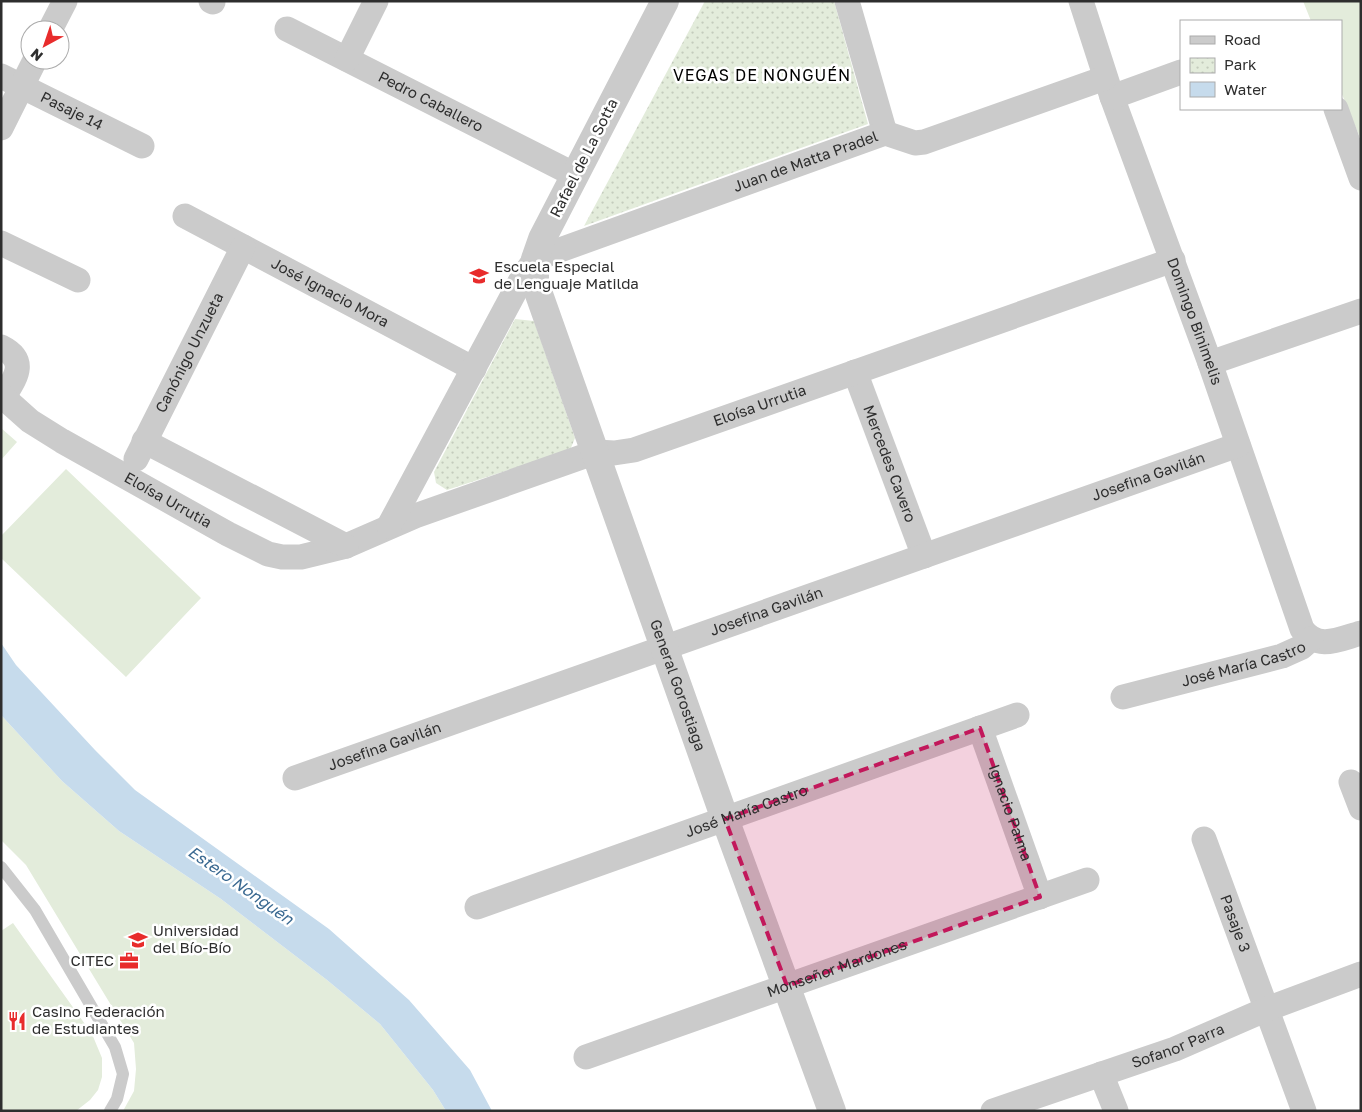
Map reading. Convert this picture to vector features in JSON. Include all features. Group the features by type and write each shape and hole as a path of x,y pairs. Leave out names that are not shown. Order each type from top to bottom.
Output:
{"street":[{"path":"55,20 65,1"},
{"path":"347,59 376,1"},
{"name":"Rafael de La Sotta","path":"389,526 503,314 536,258 542,239 665,1"},
{"path":"847,1 885,133"},
{"name":"Domingo Binimelis","path":"1081,1 1108,87 1210,363 1302,630 1311,639"},
{"name":"Pedro Caballero","path":"287,29 575,174"},
{"path":"1,128 12,81 24,70"},
{"name":"Juan de Matta Pradel","path":"536,258 885,133 915,143 924,142 1108,87 1180,72"},
{"name":"Pasaje 14","path":"12,81 142,146"},
{"path":"1336,110 1361,178"},
{"name":"José Ignacio Mora","path":"185,216 474,369"},
{"path":"1,242 78,280"},
{"name":"Canónigo Unzueta","path":"243,247 140,450 346,546"},
{"name":"General Gorostiaga","path":"536,258 536,283 545,312 666,647 725,819 832,1111"},
{"name":"Eloísa Urrutia","path":"2,397 20,413 46,431 255,548 282,557 301,557 346,546 389,526 596,452 614,454 634,450 1173,260"},
{"path":"503,314 527,308 545,312"},
{"path":"1210,363 1361,312"},
{"path":"1,347 13,355 18,368 17,375 2,397"},
{"name":"Mercedes Cavero","path":"855,372 924,556"},
{"name":"Josefina Gavilán","path":"294,778 1238,445"},
{"name":"José María Castro","path":"1123,697 1282,656 1302,647 1311,639 1324,642 1361,633"},
{"name":"José María Castro","path":"477,907 1017,715"},
{"name":"Ignacio Palma","path":"980,728 1040,897"},
{"path":"1351,782 1361,808"},
{"name":"Pasaje 3","path":"1204,839 1304,1111"},
{"name":"Monseñor Mardones","path":"586,1058 1087,880"},
{"name":"Sofanor Parra","path":"993,1111 1175,1049 1266,1009 1361,974"},
{"path":"1101,1074 1116,1111"}],"lane":[{"path":"1,867 35,910 115,1047 123,1074 117,1099 110,1111"}],"highlighted area":[{"path":"980,728 1040,897 787,986 725,819"}],"green space":[{"path":"705,1 834,1 868,124 584,226"},
{"path":"1303,1 1361,1 1361,140 1342,94 1342,20 1311,20"},
{"path":"515,319 534,321 575,438 570,450 447,490 436,483 434,472"},
{"path":"1,428 17,442 1,460"},
{"path":"66,469 201,598 126,677 1,558 1,536"},
{"name":"Universidad del Bío-Bío","path":"1,715 62,781 119,831 221,899 327,980 380,1024 433,1090 446,1111 123,1111 134,1091 136,1069 134,1043 26,865 1,840"},
{"path":"13,923 92,1034 102,1058 102,1077 98,1090 90,1100 76,1111 1,1111 1,931"}],"water":[{"name":"Estero Nonguén","path":"1,643 16,665 135,790 329,929 409,1000 470,1070 492,1111 446,1111 433,1090 380,1024 327,980 221,899 119,831 62,781 1,715"}],"place":[{"name":"Escuela Especial de Lenguaje Matilda","path":"479,276"},
{"name":"Universidad del Bío-Bío","path":"138,940"},
{"name":"CITEC","path":"129,961"},
{"name":"Casino Federación de Estudiantes","path":"17,1021"}],"district":[{"name":"VEGAS DE NONGUÉN","path":"762,75"}]}
